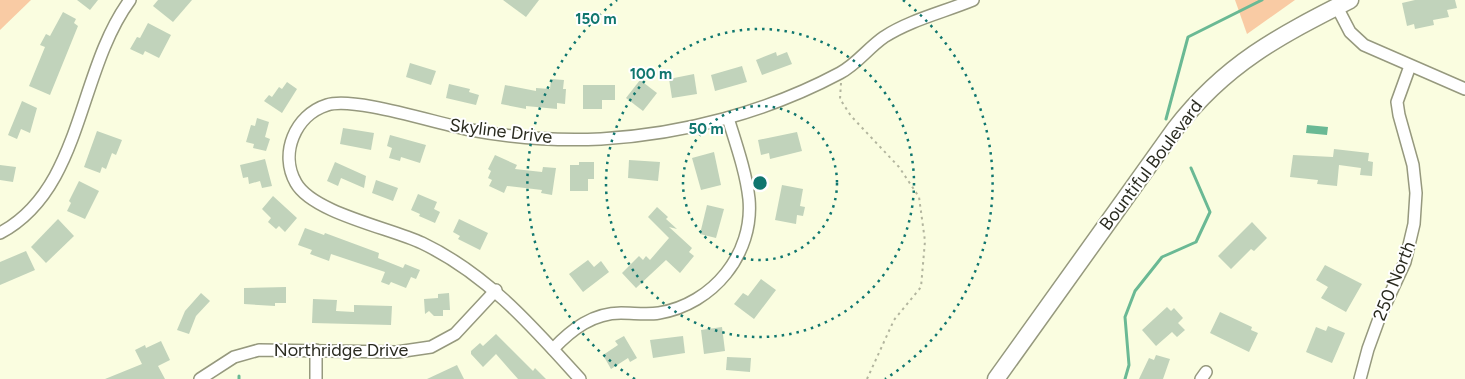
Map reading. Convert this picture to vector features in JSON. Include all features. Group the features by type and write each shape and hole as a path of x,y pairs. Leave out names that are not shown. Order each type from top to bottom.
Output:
{"main road":[{"name":"Bountiful Boulevard","path":"996,379 1175,129 1202,96 1250,55 1344,3"}],"street":[{"path":"0,233 30,212 54,180 105,41 130,0"},
{"name":"Skyline Drive","path":"580,379 496,290 458,262 422,243 325,206 309,198 296,183 289,162 292,139 302,121 318,108 328,104 347,102 491,133 526,138 576,139 649,134 728,118 777,102 843,72 886,36 973,0"},
{"path":"1344,3 1357,40 1371,50 1465,89"},
{"name":"250 North","path":"1360,379 1376,325 1405,262 1414,224 1416,193 1413,165 1401,124 1398,102 1410,66"},
{"path":"553,350 574,330 595,318 620,313 657,313 680,308 702,297 724,278 744,241 749,213 747,187 728,118"},
{"name":"Northridge Drive","path":"200,379 222,363 245,353 274,349 397,352 431,347 455,334 496,290"},
{"path":"316,350 316,379"}],"path":[{"path":"843,72 840,99 851,116 899,168 919,197 925,241 921,287 894,320 867,379"}],"shaded area":[{"path":"0,0 31,0 0,30"},
{"path":"1235,0 1295,0 1247,34"},
{"path":"1307,125 1328,127 1327,135 1306,133"}],"building":[{"path":"77,0 98,0 90,10"},
{"path":"158,0 192,0 173,22 153,6"},
{"path":"503,0 539,0 526,17"},
{"path":"1415,0 1455,0 1457,8 1447,10 1449,17 1433,20 1434,25 1415,29 1414,24 1407,26 1402,3"},
{"path":"63,12 76,19 74,23 78,26 50,95 29,86 45,47 40,45 46,34 50,36"},
{"path":"148,23 171,35 159,58 145,51 143,55 130,49 137,37 140,38"},
{"path":"776,52 777,56 787,52 792,64 762,75 756,60"},
{"path":"410,63 436,71 431,85 406,77"},
{"path":"742,66 747,82 715,91 711,75"},
{"path":"694,74 697,94 672,98 669,79"},
{"path":"551,79 564,80 563,89 566,89 565,104 557,103 557,109 526,106 526,109 501,104 505,85 536,91 536,88 550,89"},
{"path":"640,80 657,93 643,111 626,98"},
{"path":"287,82 297,89 282,113 264,101 269,95 272,97 279,87 282,89"},
{"path":"449,84 470,89 469,92 479,95 476,105 446,98"},
{"path":"583,85 615,85 615,100 602,100 602,109 583,109"},
{"path":"22,101 37,108 30,133 21,129 17,139 8,135"},
{"path":"257,118 269,122 265,137 270,139 266,151 253,148 254,144 246,142 251,125 255,126"},
{"path":"343,128 374,133 371,150 340,144"},
{"path":"97,131 122,140 116,155 112,153 106,169 102,167 100,173 84,167"},
{"path":"797,132 802,151 770,159 769,153 761,155 758,140"},
{"path":"390,135 426,145 420,163 401,157 400,161 389,158 392,148 387,146"},
{"path":"1334,149 1369,153 1368,161 1373,162 1372,176 1360,175 1361,168 1339,165 1337,186 1317,184 1318,180 1290,177 1293,155 1333,157"},
{"path":"714,152 721,185 701,190 692,158"},
{"path":"495,155 517,165 515,169 542,172 543,167 556,168 552,195 541,193 542,190 507,186 504,193 489,186 492,180 488,178 491,171 488,169"},
{"path":"265,159 272,186 262,188 260,181 249,184 248,177 243,178 240,165"},
{"path":"629,160 660,162 658,181 628,178"},
{"path":"335,162 366,176 364,188 341,178 338,186 327,181"},
{"path":"579,162 594,162 594,179 588,179 588,191 570,191 570,165 579,165"},
{"path":"0,165 16,167 13,182 0,180"},
{"path":"376,180 398,188 393,201 372,193"},
{"path":"79,181 99,191 85,219 67,211 71,203 69,201"},
{"path":"782,185 803,189 800,206 805,207 803,216 797,215 796,224 775,220"},
{"path":"418,194 437,202 434,209 440,212 435,223 411,210"},
{"path":"273,196 297,218 285,232 279,226 276,229 268,222 271,218 262,209"},
{"path":"707,205 724,209 716,238 700,234"},
{"path":"657,207 677,229 669,227 692,248 689,252 694,256 680,273 666,260 636,288 622,273 639,256 643,260 646,256 650,260 669,238 648,217"},
{"path":"58,219 74,236 46,263 31,247"},
{"path":"459,219 488,233 480,250 458,239 460,236 453,232"},
{"path":"1252,222 1267,238 1254,251 1251,249 1231,269 1218,256"},
{"path":"305,228 324,235 325,233 379,253 378,258 403,268 405,264 420,270 416,279 411,277 406,288 391,282 389,285 381,282 385,272 331,254 329,261 310,254 312,250 298,245"},
{"path":"26,251 35,270 0,285 0,262"},
{"path":"588,260 594,267 601,261 609,272 583,292 569,274"},
{"path":"1325,265 1362,284 1346,312 1321,298 1328,287 1316,280"},
{"path":"761,279 776,290 754,319 734,304 743,293 748,296"},
{"path":"286,287 286,303 275,303 275,306 244,304 244,288"},
{"path":"201,293 210,301 196,316 189,334 177,330 185,311"},
{"path":"449,293 450,310 443,310 443,316 434,316 429,311 425,314 424,299 438,298 438,294"},
{"path":"313,299 337,300 336,311 354,312 354,305 392,306 391,325 312,323"},
{"path":"1167,307 1171,311 1174,308 1183,318 1178,323 1185,330 1177,337 1172,332 1156,346 1142,330"},
{"path":"1220,312 1252,327 1251,330 1258,333 1249,352 1210,333"},
{"path":"1328,326 1345,333 1332,363 1306,352 1316,327 1326,331"},
{"path":"722,327 725,351 704,354 701,330"},
{"path":"496,334 533,371 535,368 546,379 518,379 496,354 483,367 471,354 471,351 480,343 483,346"},
{"path":"624,336 637,358 630,362 628,358 611,369 603,355 618,345 615,341"},
{"path":"683,336 685,353 653,358 650,340"},
{"path":"161,341 170,360 158,366 165,379 105,379 142,364 135,350 145,345 146,348"},
{"path":"1156,355 1170,359 1163,379 1139,379 1149,358 1154,360"},
{"path":"727,357 751,358 750,372 726,370"},
{"path":"457,365 464,379 427,379"}],"waterway":[{"path":"1166,119 1188,37 1262,0"},
{"path":"1125,379 1129,365 1125,317 1135,291 1162,257 1196,242 1210,212 1191,168"}]}
